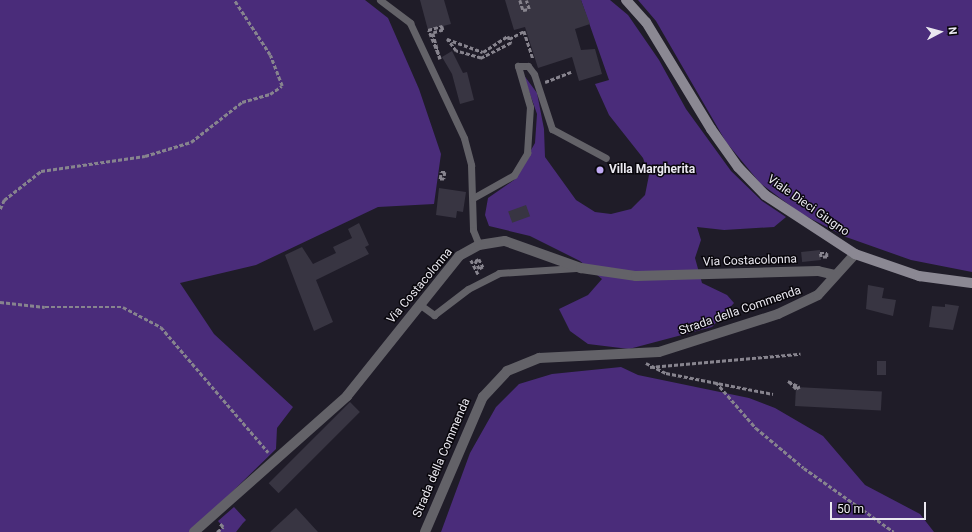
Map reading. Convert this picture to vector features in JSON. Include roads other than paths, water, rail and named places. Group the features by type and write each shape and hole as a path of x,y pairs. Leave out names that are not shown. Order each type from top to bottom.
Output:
{"main road":[{"name":"Viale Dieci Giugno","path":"626,0 646,22 738,167 765,195 855,254 919,276 972,283"}],"street":[{"name":"Via Costacolonna","path":"194,532 346,396 375,365 419,304 459,256 479,245 505,241 581,268 636,276 818,271 835,275"},
{"name":"Strada della Commenda","path":"425,532 483,397 507,371 539,358 639,356 805,304 855,254"}],"lane":[{"path":"380,0 410,23 433,68 464,138 474,198 473,230 479,245"},
{"path":"474,198 514,175 527,153 530,107 518,66 528,66 534,74 552,129 606,158"},
{"path":"419,304 434,315 468,289 499,273 581,268"}],"place":[{"name":"Villa Margherita","path":"600,170"}]}
